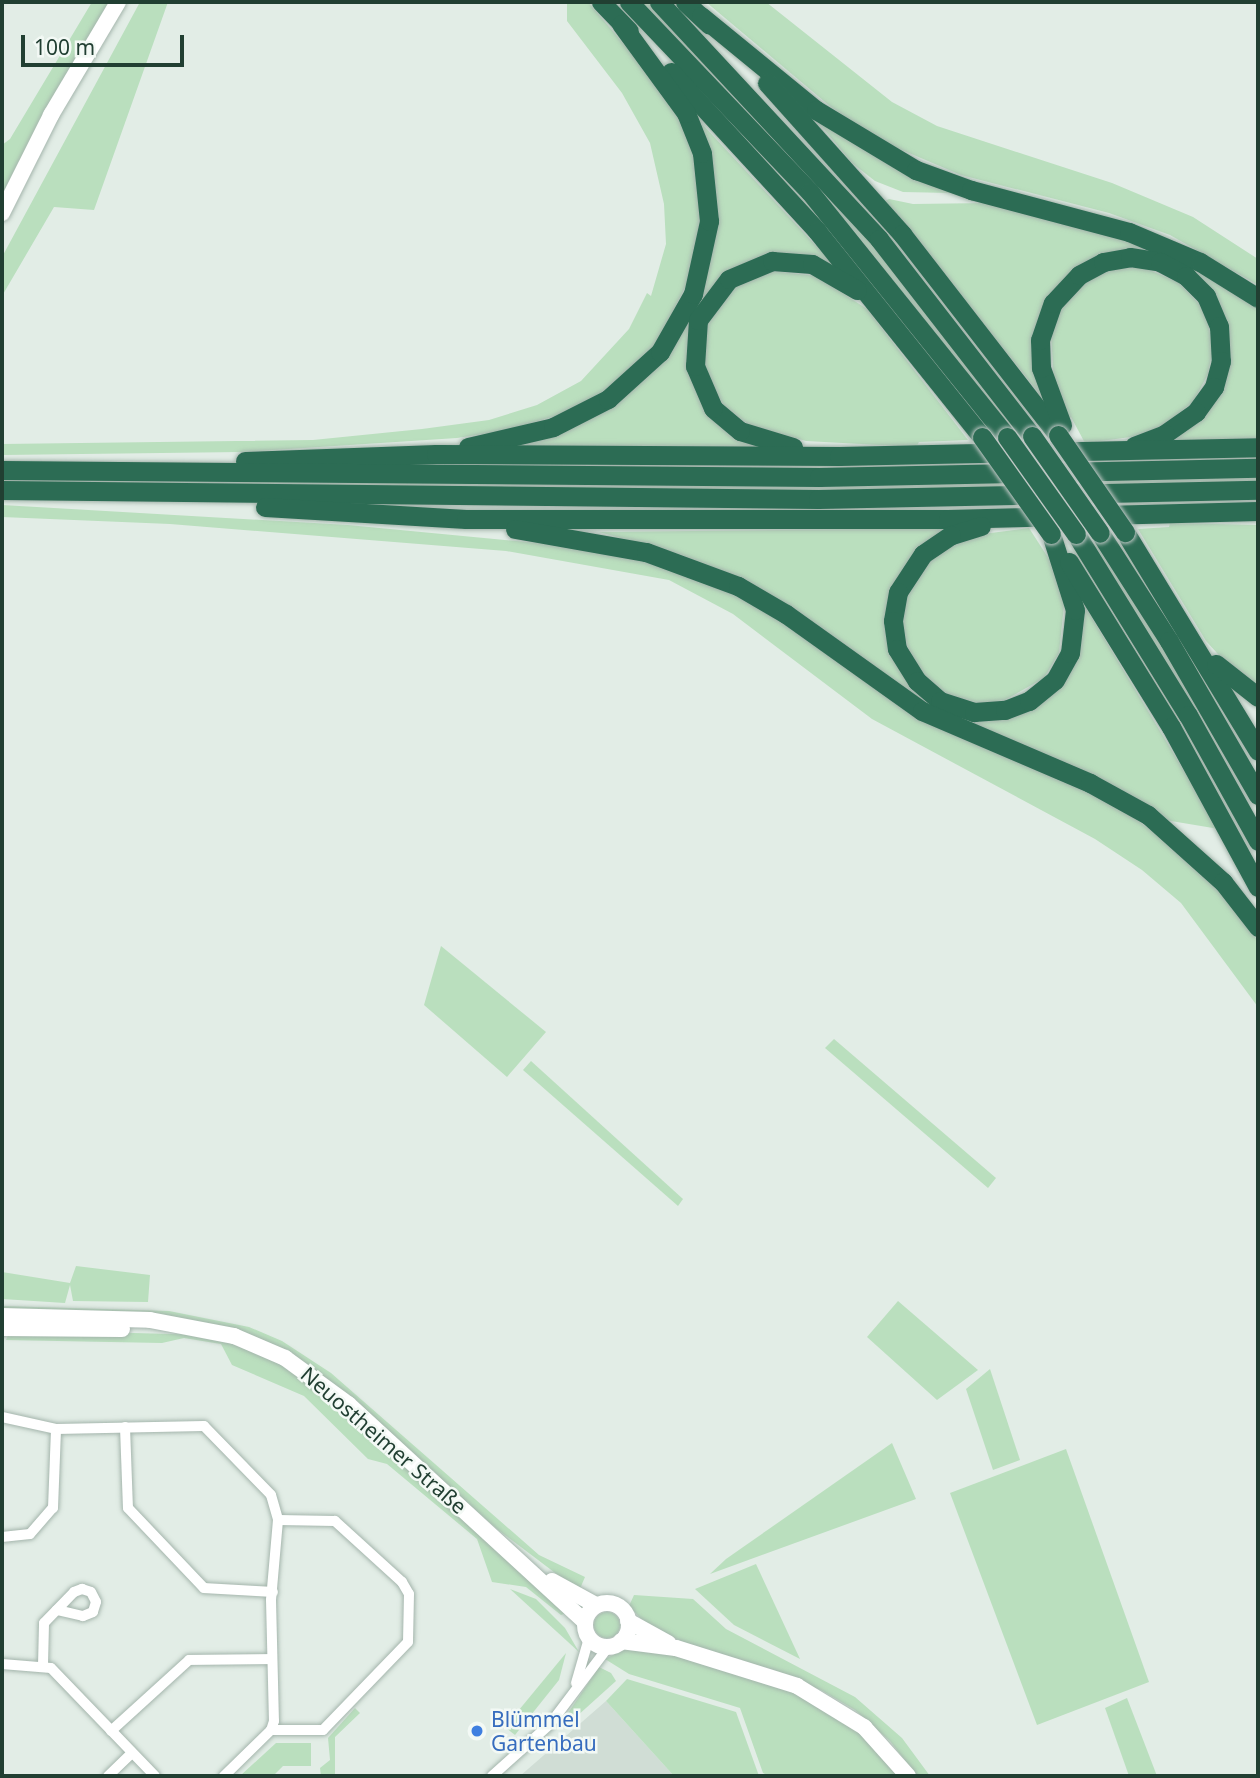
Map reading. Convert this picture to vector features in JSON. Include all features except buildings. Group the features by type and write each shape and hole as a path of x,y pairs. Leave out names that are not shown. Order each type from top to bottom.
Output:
{"highway":[{"path":"601,2 754,160 886,312 982,437 1051,534 1171,727 1258,887"},
{"path":"629,2 810,192 1007,437 1076,534 1182,705 1258,841"},
{"path":"659,2 879,239 1032,436 1100,533 1169,641 1258,795"},
{"path":"685,2 816,110 916,170 971,190 1129,232 1200,262 1258,298"},
{"path":"701,16 902,234 1063,435"},
{"path":"436,454 553,427 608,400 660,352 693,294 708,230 702,153 686,113 621,24"},
{"path":"1116,451 1181,425 1208,397 1219,374 1222,342 1214,310 1198,286 1160,262 1130,257 1103,262 1079,275 1053,303 1040,340 1041,368 1063,435 1080,466 1192,637 1258,751"},
{"path":"839,456 760,439 719,415 697,378 693,351 698,320 729,279 755,265 784,260 826,269 886,312"},
{"path":"157,472 209,462 436,454 839,456 1258,447"},
{"path":"2,470 819,477 1258,468"},
{"path":"2,490 818,499 1258,490"},
{"path":"199,493 259,506 466,519 1008,519 1253,513"},
{"path":"466,519 618,545 673,559 738,586 786,614 922,711 1090,783 1148,815 1223,882 1258,927"},
{"path":"1008,519 967,529 937,543 912,567 898,592 894,621 903,662 924,689 951,706 982,713 1016,707 1044,690 1063,668 1073,640 1075,610 1051,534"},
{"path":"1192,637 1230,678 1258,697"}],"main road":[{"path":"2,213 51,115 118,2"},
{"name":"Neuostheimer Straße","path":"2,1316 150,1320 260,1345 303,1369 531,1568 585,1622"},
{"name":"Neuostheimer Straße","path":"2,1328 184,1326"},
{"name":"Neuostheimer Straße","path":"531,1568 596,1605 616,1605 628,1621 677,1648 783,1680 822,1698 864,1727 908,1776"},
{"path":"589,1638 585,1622 596,1605"},
{"path":"615,1644 628,1621"},
{"name":"Neuostheimer Straße","path":"589,1638 615,1644 677,1648"}],"street":[{"path":"2,1417 56,1429 204,1426 271,1495 278,1520 273,1592 271,1730"},
{"path":"125,1427 128,1508 204,1588 273,1592"},
{"path":"2,1537 30,1534 53,1508 56,1429"},
{"path":"224,1776 271,1730 323,1730 408,1642 409,1594 402,1582 335,1521 278,1520"},
{"path":"43,1665 44,1623 57,1610"},
{"path":"572,1693 589,1638"},
{"path":"492,1776 550,1724 572,1693 615,1644"},
{"path":"111,1731 189,1660 272,1659"},
{"path":"2,1664 43,1665 155,1776"},
{"path":"108,1776 132,1753"}],"shaded area":[{"path":"606,1701 674,1776 520,1776"}],"green space":[{"path":"92,2 111,2 2,195 2,145 10,139"},
{"path":"140,2 168,2 94,210 54,207 2,296 2,257"},
{"path":"567,2 588,2 671,100 693,152 701,214 690,278 656,344 616,384 563,414 503,431 457,438 241,452 2,455 2,444 313,440 422,429 489,420 537,405 581,381 629,329 647,293 651,296 666,244 664,204 650,143 622,93 567,21"},
{"path":"641,2 650,2 848,215 1024,436 1017,437 856,233"},
{"path":"706,2 766,2 892,102 937,126 1112,183 1193,217 1258,259 1258,285 1170,235 1109,213 961,175 883,142 831,107"},
{"path":"814,117 889,165 951,193 903,192 875,181 852,163"},
{"path":"702,124 834,265 818,261 719,280 692,378 761,447 500,446 616,401 706,267"},
{"path":"889,199 913,204 987,203 1096,228 1194,267 1258,307 1258,438 1170,441 1203,412 1222,316 1144,254 1056,288 1042,397 885,201"},
{"path":"1142,267 1178,282 1200,305 1209,325 1212,353 1208,374 1193,402 1161,427 1131,437 1085,443 1071,417 1067,419 1054,381 1051,334 1060,309 1078,287 1108,270"},
{"path":"772,271 816,276 867,309 968,440 919,442 916,447 806,441 749,425 724,406 708,378 703,359 708,323 724,296 740,282"},
{"path":"1258,476 1258,482 803,492 67,484 67,478 694,485"},
{"path":"2,505 348,525 620,552 716,583 1123,810 1171,845 1223,896 1258,941 1258,1007 1181,903 1142,870 1095,839 872,719 733,614 669,580 506,551 170,524 2,517"},
{"path":"1170,523 1258,525 1258,687 1228,665 1206,641 1138,529 1169,527"},
{"path":"951,528 922,549 891,645 967,716 1056,685 1077,593 1219,829 1165,820 931,707 750,584 682,555 599,532"},
{"path":"1029,528 1049,559 1064,605 1059,653 1044,678 1005,700 979,703 947,694 924,676 907,646 903,624 907,595 924,566 945,549 983,534"},
{"path":"1092,534 1205,715 1200,718 1085,535"},
{"path":"441,946 546,1032 507,1077 424,1005"},
{"path":"834,1039 996,1178 988,1188 825,1048"},
{"path":"531,1061 683,1199 678,1206 523,1070"},
{"path":"76,1266 150,1275 148,1302 73,1301 70,1285 65,1303 2,1299 2,1272 70,1283"},
{"path":"898,1301 978,1370 937,1400 867,1337"},
{"path":"2,1306 169,1311 249,1327 282,1341 331,1373 539,1555 585,1577 579,1591 497,1529 332,1383 249,1334 2,1313"},
{"path":"8,1335 208,1335 284,1364 313,1383 569,1612 561,1615 526,1587 492,1582 477,1539 387,1464 368,1459 304,1396 232,1365 221,1344 184,1338 162,1343 6,1340"},
{"path":"990,1369 1020,1460 993,1470 966,1389"},
{"path":"892,1443 916,1499 710,1574 726,1559"},
{"path":"1066,1449 1149,1682 1037,1725 950,1493"},
{"path":"756,1564 800,1659 734,1625 695,1589"},
{"path":"510,1589 536,1599 565,1628 579,1652"},
{"path":"634,1595 693,1599 726,1629 855,1697 902,1738 930,1776 917,1776 890,1741 855,1710 821,1690 681,1641 647,1625 629,1606"},
{"path":"607,1612 616,1616 620,1625 616,1634 607,1638 598,1634 594,1625 598,1616"},
{"path":"629,1647 666,1652 775,1683 814,1700 868,1737 902,1776 769,1776 763,1773 740,1708 629,1674 605,1659"},
{"path":"566,1653 559,1680 515,1735 505,1727"},
{"path":"599,1667 611,1673 616,1681 566,1726 560,1725"},
{"path":"627,1679 736,1712 759,1776 674,1776 606,1701"},
{"path":"1127,1698 1157,1776 1129,1776 1105,1708"},
{"path":"355,1708 360,1713 335,1737 335,1776 321,1776 320,1768 330,1760 328,1738"},
{"path":"276,1743 311,1743 311,1766 283,1766 273,1776 240,1776"}],"place":[{"name":"Blümmel Gartenbau","path":"477,1731"}]}
